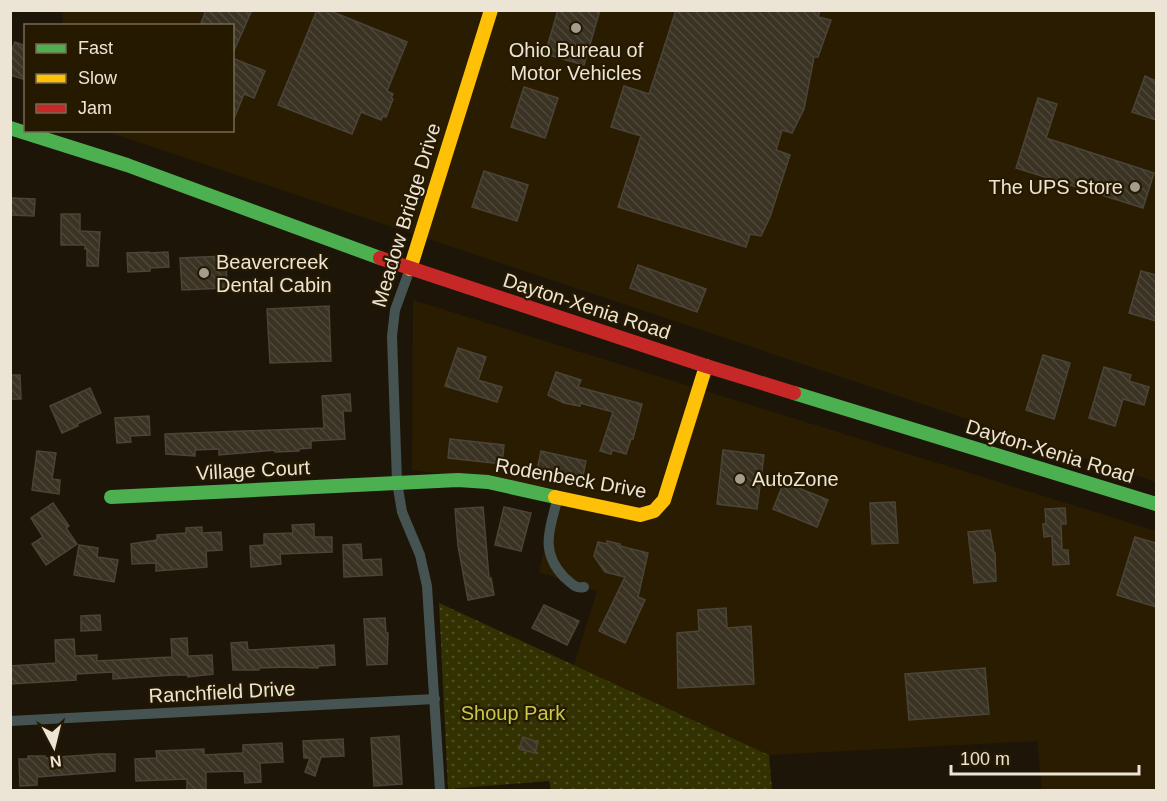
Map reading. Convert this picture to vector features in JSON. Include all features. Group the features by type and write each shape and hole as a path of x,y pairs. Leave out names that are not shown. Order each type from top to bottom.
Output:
{"main road":[{"name":"Meadow Bridge Drive","path":"410,269 491,10"},
{"name":"Dayton-Xenia Road","path":"10,128 127,165 410,269 706,366 1156,504"},
{"name":"Rodenbeck Drive","path":"397,482 458,480 488,482 640,515 649,514 657,510 664,500 706,366"},
{"name":"Village Court","path":"111,497 397,482"}],"street":[{"name":"Meadow Bridge Drive","path":"410,269 395,310 392,336 397,482 402,512 420,555 427,584 431,676 435,699 440,790"},
{"path":"558,497 548,536 549,554 560,572 573,586 584,587"},
{"name":"Ranchfield Drive","path":"10,721 435,699"}],"shaded area":[{"path":"62,11 1156,11 1156,482 108,132 234,132 234,24 63,24"},
{"path":"413,300 1156,531 1156,790 1042,790 1037,741 769,755 574,665 597,591 539,572 559,489 412,470"}],"green space":[{"name":"Shoup Park","path":"439,603 769,755 772,790 551,790 549,781 448,789"}],"building":[{"path":"206,10 252,10 234,50 234,24 201,24"},
{"path":"317,10 328,10 407,42 387,91 393,94 391,98 393,99 386,117 383,116 381,120 361,112 352,134 278,105"},
{"path":"558,10 600,10 584,65 545,54"},
{"path":"676,10 820,10 818,17 831,20 818,57 814,57 804,109 792,133 782,130 776,150 790,155 770,217 761,236 750,234 746,247 618,207 641,136 611,127 624,86 649,94"},
{"path":"15,42 24,45 24,79 10,75 10,54"},
{"path":"234,59 265,71 254,98 244,94 234,119"},
{"path":"1145,76 1156,81 1156,120 1132,112"},
{"path":"524,87 558,98 545,138 511,127"},
{"path":"1038,98 1057,104 1046,138 1154,173 1143,208 1016,168"},
{"path":"484,171 528,185 517,221 472,207"},
{"path":"10,198 35,199 34,216 10,215"},
{"path":"61,214 80,214 80,231 100,232 98,266 87,266 85,245 61,245"},
{"path":"168,252 169,267 128,272 127,253"},
{"name":"Beavercreek Dental Cabin","path":"226,256 227,288 182,290 180,258"},
{"path":"638,265 706,289 697,312 630,288"},
{"path":"1141,271 1156,275 1156,321 1129,313"},
{"path":"329,306 331,361 270,363 267,309"},
{"path":"458,348 486,357 478,380 502,387 497,402 445,386"},
{"path":"1043,355 1070,363 1054,419 1026,410"},
{"path":"1104,367 1131,375 1129,381 1149,387 1144,405 1123,399 1115,426 1089,418"},
{"path":"556,372 581,380 578,387 642,404 633,439 631,439 626,454 612,450 611,454 600,451 613,412 580,403 580,406 564,403 548,395"},
{"path":"10,375 20,375 21,399 10,399"},
{"path":"90,388 101,413 62,433 50,406"},
{"path":"350,394 351,411 343,411 345,439 311,441 311,448 299,449 299,451 275,452 275,450 219,455 219,449 195,450 195,456 166,454 165,434 324,428 322,396"},
{"path":"149,416 150,435 130,436 131,442 117,443 115,418"},
{"path":"450,439 504,445 502,464 448,458"},
{"name":"AutoZone","path":"723,450 764,455 757,509 717,504"},
{"path":"37,451 56,453 52,479 60,480 59,494 32,490"},
{"path":"541,451 586,461 582,480 537,470"},
{"path":"784,482 828,500 817,527 773,509"},
{"path":"895,502 898,543 872,544 870,503"},
{"path":"53,503 69,526 66,528 77,544 46,565 32,544 43,537 31,518"},
{"path":"483,507 489,578 491,578 494,595 468,600 458,546 455,509"},
{"path":"504,507 531,513 521,551 495,545"},
{"path":"1065,508 1066,524 1061,524 1062,550 1068,550 1069,564 1053,565 1052,536 1044,537 1045,509"},
{"path":"314,524 314,537 332,537 332,552 280,554 281,564 251,567 250,546 264,545 264,534 293,533 292,525"},
{"path":"202,527 202,533 221,532 222,550 206,551 207,567 156,571 156,563 132,564 131,544 157,540 157,535 186,533 186,528"},
{"path":"990,530 995,553 996,581 974,583 968,532"},
{"path":"1135,537 1156,543 1156,607 1117,595"},
{"path":"607,541 648,553 638,597 645,600 625,643 599,631 625,577 605,572 594,556 598,542 607,544"},
{"path":"361,544 362,560 381,559 382,575 344,577 343,545"},
{"path":"79,545 98,548 97,557 118,560 114,582 74,575"},
{"path":"544,605 579,621 567,645 532,628"},
{"path":"726,608 727,628 751,626 754,684 678,688 677,633 699,631 698,610"},
{"path":"100,615 101,630 81,631 81,616"},
{"path":"385,618 386,633 388,633 387,664 367,665 364,619"},
{"path":"187,638 188,656 212,655 213,674 113,679 113,672 76,674 76,680 10,684 10,666 56,663 55,640 74,639 75,656 97,655 97,661 172,657 171,639"},
{"path":"247,642 248,650 334,645 335,665 318,666 318,668 233,670 231,643"},
{"path":"985,668 989,714 909,720 905,674"},
{"path":"399,736 402,784 374,786 371,738"},
{"path":"523,737 538,742 535,753 519,749"},
{"path":"343,739 344,756 321,757 315,776 305,772 310,758 304,758 303,741"},
{"path":"282,743 283,762 260,763 261,782 245,783 244,771 206,772 206,789 187,790 187,779 136,781 135,759 157,758 156,751 204,749 204,755 243,753 243,745"},
{"path":"115,754 115,771 37,777 37,785 20,786 19,759 28,759 28,756 45,756 45,758"}],"traffic: fast":[{"path":"10,128 127,165 380,258"},
{"path":"794,393 1156,504"},
{"path":"111,497 458,480 488,482 555,497"}],"traffic: slow":[{"path":"410,269 491,10"},
{"path":"555,497 640,515 654,511 664,500 706,366"}],"traffic: jam":[{"path":"380,258 794,393"}],"place":[{"name":"Ohio Bureau of Motor Vehicles","path":"576,28"},
{"name":"The UPS Store","path":"1135,187"},
{"name":"Beavercreek Dental Cabin","path":"204,273"},
{"name":"AutoZone","path":"740,479"}]}
